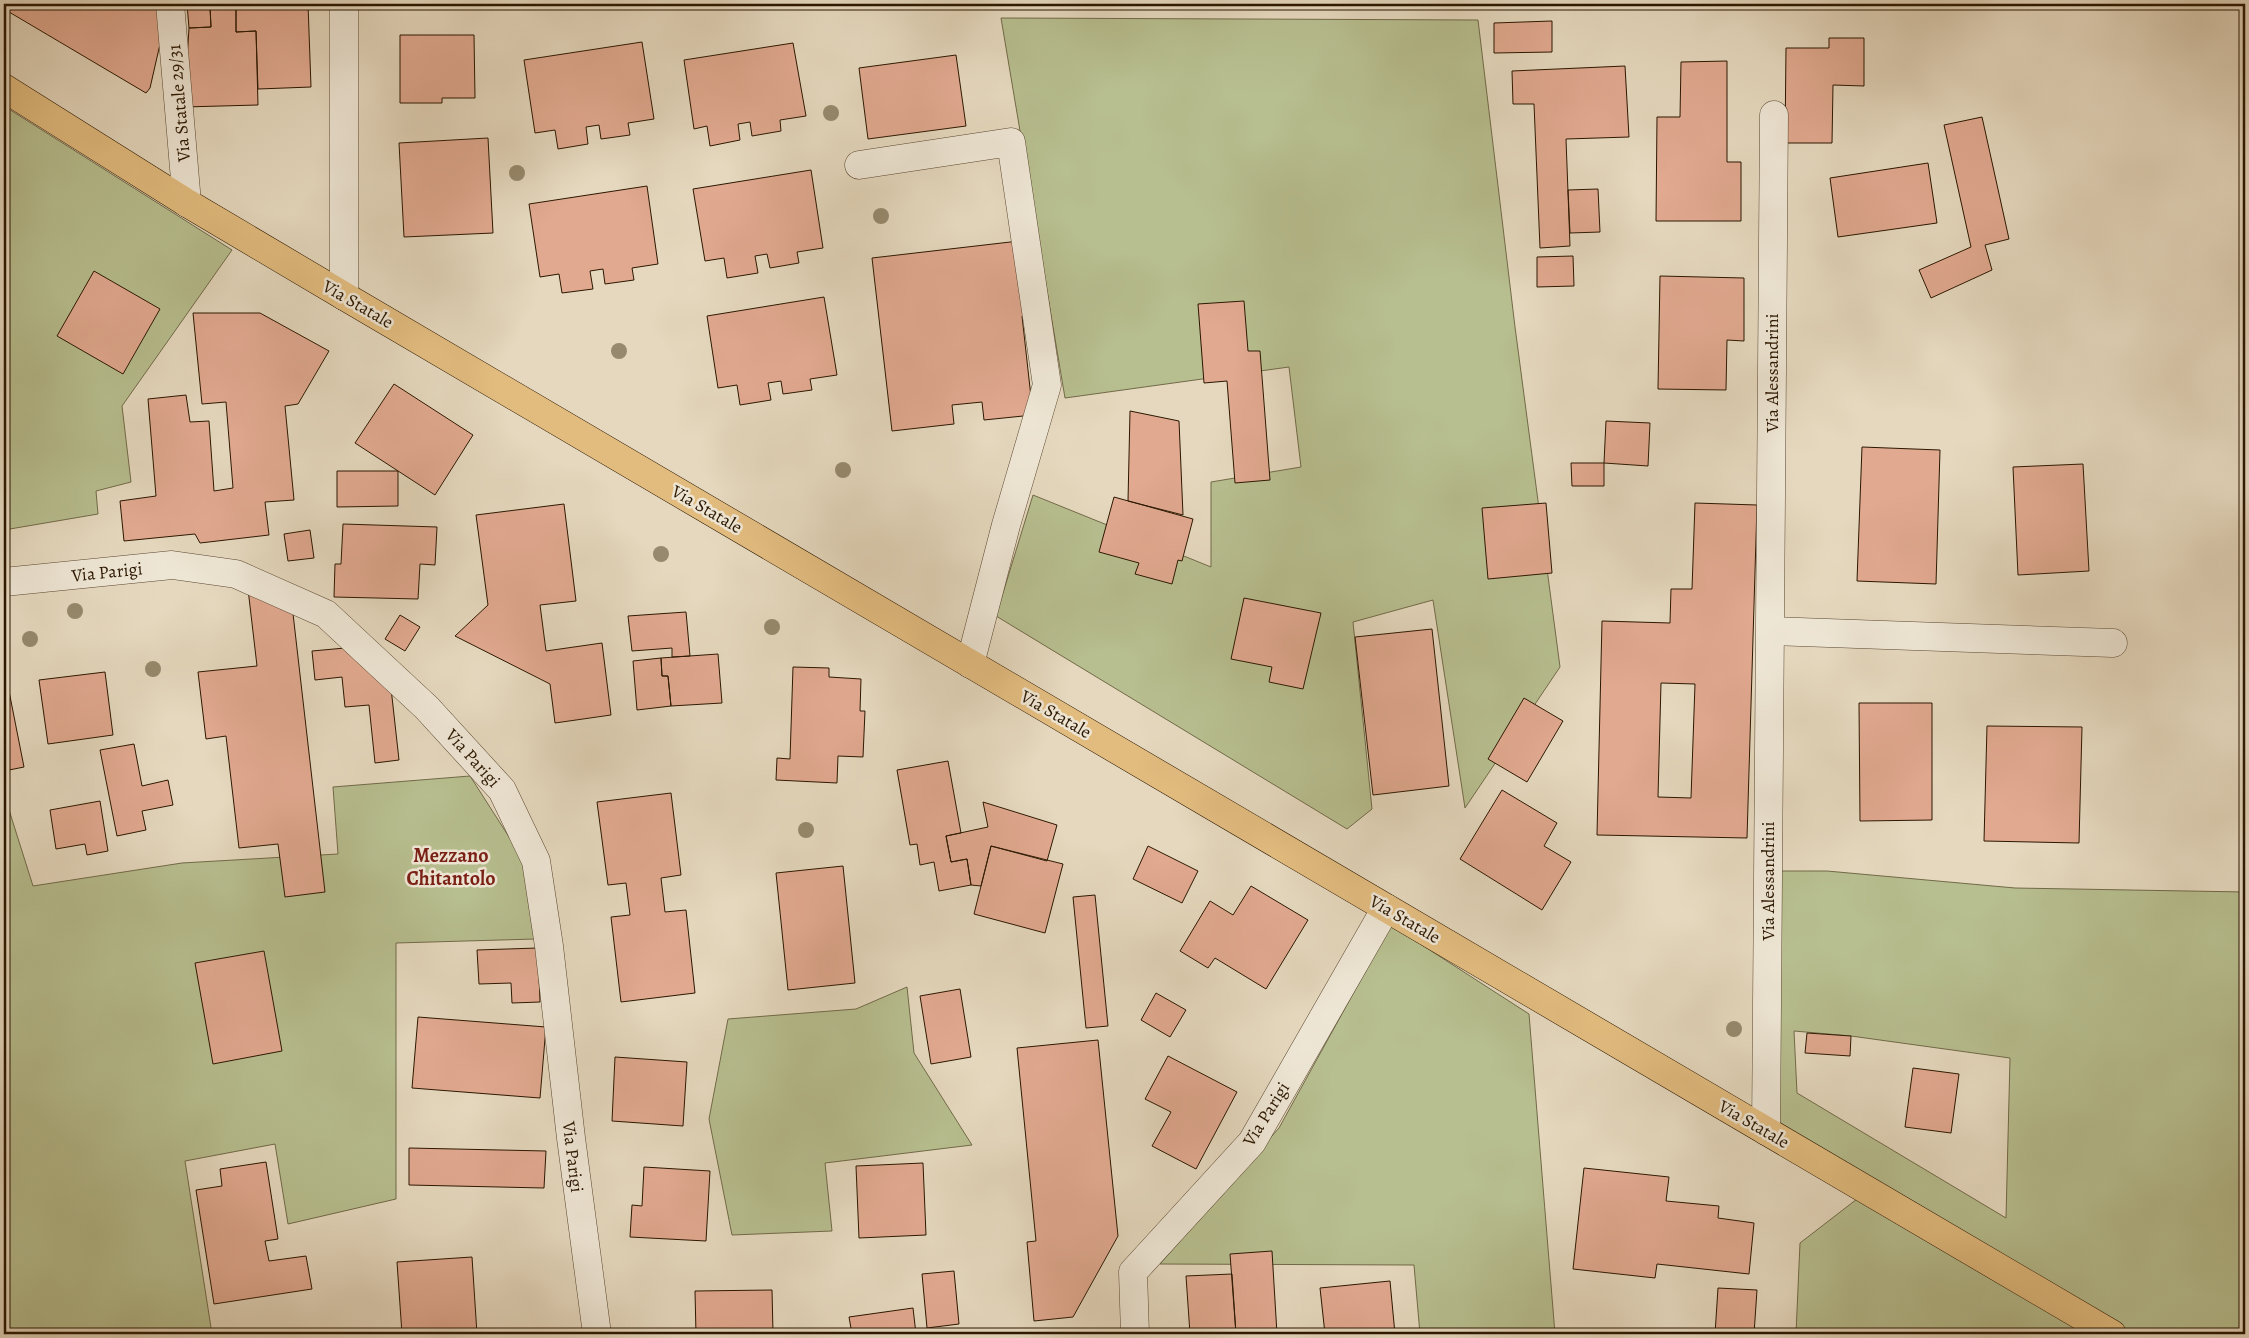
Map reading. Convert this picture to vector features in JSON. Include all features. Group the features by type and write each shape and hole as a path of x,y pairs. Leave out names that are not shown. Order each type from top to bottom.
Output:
{"main road":[{"name":"Via Statale","path":"4,88 187,203 344,296 2112,1334"}],"street":[{"name":"Via Statale 29/31","path":"170,4 187,203"},
{"path":"344,4 344,296"},
{"name":"Via Alessandrini","path":"1766,1131 1774,115"},
{"path":"859,166 1011,142 1047,385 1006,525 970,664"},
{"name":"Via Parigi","path":"4,582 172,565 236,574 326,614 427,708 502,790 536,861 549,946 596,1334"},
{"path":"1770,631 2113,643"},
{"name":"Via Parigi","path":"1135,1334 1133,1272 1252,1142 1386,908"}],"green space":[{"path":"1001,18 1478,20 1515,327 1560,667 1465,808 1433,600 1353,622 1372,809 1347,829 996,616 1033,495 1211,567 1211,482 1301,467 1289,367 1065,398"},
{"path":"4,106 232,250 122,406 131,482 96,491 98,514 4,530"},
{"path":"470,776 527,865 535,939 396,943 396,1199 288,1224 275,1144 185,1161 212,1334 4,1334 4,794 33,886 182,863 338,854 333,787"},
{"path":"1768,871 1827,871 2015,888 2245,892 2245,1334 1796,1334 1800,1243 1870,1189 1770,1132","holes":["1794,1031 1851,1036 2010,1058 2006,1218 1797,1093"]},
{"path":"1391,925 1529,1014 1555,1334 1420,1334 1414,1265 1160,1264 1279,1128"},
{"path":"907,987 914,1053 972,1145 825,1163 832,1231 732,1235 709,1119 728,1019 856,1009"}],"building":[{"path":"4,4 163,4 163,31 150,88 146,93 4,9"},
{"path":"187,4 308,4 311,87 258,89 256,31 236,32 236,6 210,7 211,27 189,28"},
{"path":"236,6 236,32 256,31 258,105 184,107 189,28 211,27 210,7"},
{"path":"1552,21 1552,52 1494,53 1494,23"},
{"path":"400,35 474,35 475,98 442,98 442,103 400,103"},
{"path":"1829,38 1864,38 1864,86 1833,85 1832,143 1785,143 1786,48 1829,48"},
{"path":"642,42 654,119 628,123 630,135 601,139 599,125 586,127 588,144 558,149 555,130 535,133 524,60"},
{"path":"793,43 806,116 780,120 781,131 752,136 750,122 738,124 740,140 710,146 707,126 694,129 684,60"},
{"path":"956,55 966,126 868,139 859,68"},
{"path":"1727,61 1727,162 1741,162 1741,221 1656,221 1657,117 1680,117 1681,62"},
{"path":"1625,66 1629,137 1566,139 1570,246 1540,248 1534,104 1513,104 1512,71"},
{"path":"1982,117 2009,239 1985,245 1992,270 1931,298 1919,270 1971,247 1944,125"},
{"path":"488,138 493,233 404,237 399,143"},
{"path":"1928,163 1937,223 1838,237 1830,178"},
{"path":"811,170 823,248 797,252 799,263 770,268 767,254 755,256 758,273 727,278 724,258 705,261 693,189"},
{"path":"647,186 658,264 632,268 634,280 605,284 603,269 590,271 593,289 562,293 559,274 540,277 529,204"},
{"path":"1598,189 1600,232 1570,233 1568,190"},
{"path":"1019,241 1028,316 1022,316 1033,415 984,420 982,402 952,405 954,424 892,431 872,258"},
{"path":"1573,256 1574,286 1537,287 1537,257"},
{"path":"94,271 160,309 123,374 57,336"},
{"path":"1660,276 1744,278 1744,341 1727,340 1726,390 1658,389"},
{"path":"824,297 837,375 810,379 812,390 783,394 781,381 768,383 771,400 740,405 737,385 718,388 707,316"},
{"path":"1244,301 1248,351 1260,351 1270,480 1235,483 1227,381 1204,383 1198,304"},
{"path":"193,313 260,313 329,351 298,404 285,406 294,500 265,502 269,535 200,543 195,534 124,541 120,501 156,496 148,399 186,395 190,422 209,421 214,491 233,488 226,402 202,404"},
{"path":"394,384 473,435 435,495 355,443"},
{"path":"1130,411 1179,421 1183,515 1128,501"},
{"path":"1606,421 1650,423 1648,466 1604,463"},
{"path":"1862,447 1940,450 1936,584 1857,581"},
{"path":"1571,463 1604,463 1604,486 1572,486"},
{"path":"2083,464 2089,571 2018,575 2013,467"},
{"path":"337,471 398,471 398,506 337,507"},
{"path":"1114,497 1193,519 1182,561 1178,560 1172,584 1135,574 1139,563 1099,552"},
{"path":"1546,503 1552,573 1488,579 1482,508"},
{"path":"1695,503 1757,505 1747,838 1597,835 1602,621 1670,623 1671,589 1692,589","holes":["1661,683 1695,684 1691,798 1658,797"]},
{"path":"564,504 576,601 540,605 546,651 602,643 611,715 555,723 550,684 455,636 488,605 476,515"},
{"path":"343,524 437,527 435,565 420,564 418,599 334,597 335,564 341,564"},
{"path":"310,530 314,558 288,561 284,534"},
{"path":"248,589 292,605 325,892 285,897 278,844 239,848 226,736 206,739 198,672 257,666"},
{"path":"1244,598 1321,613 1303,689 1269,682 1272,667 1231,659"},
{"path":"686,612 690,656 672,657 672,648 632,651 628,616"},
{"path":"400,615 420,627 405,651 385,639"},
{"path":"1432,629 1449,786 1373,795 1355,637"},
{"path":"345,648 391,688 399,760 375,763 369,705 345,707 342,677 315,680 312,651"},
{"path":"718,654 722,703 671,706 668,676 662,676 661,658"},
{"path":"661,658 662,676 668,676 671,706 637,710 633,661"},
{"path":"793,667 829,668 829,677 861,679 860,711 865,711 863,757 838,756 837,783 776,780 777,758 790,759"},
{"path":"105,672 113,735 48,744 39,680"},
{"path":"4,676 6,676 24,767 4,771"},
{"path":"1524,698 1563,721 1527,782 1488,759"},
{"path":"1859,703 1932,703 1932,820 1860,821"},
{"path":"1987,726 2082,727 2079,843 1984,841"},
{"path":"134,744 142,786 168,780 173,805 142,811 146,830 117,836 100,750"},
{"path":"948,761 961,833 946,836 951,862 967,859 971,885 939,891 934,862 920,865 917,844 910,845 897,770"},
{"path":"1502,790 1557,823 1544,846 1571,862 1542,910 1460,859"},
{"path":"671,793 681,875 661,878 665,912 686,910 695,993 621,1002 611,917 630,915 626,883 608,885 597,802"},
{"path":"100,801 108,851 87,855 85,844 56,849 50,810"},
{"path":"983,802 1057,825 1047,861 991,846 981,886 971,885 967,859 951,862 946,836 988,827"},
{"path":"991,846 1063,864 1045,933 974,914"},
{"path":"1148,846 1198,871 1182,903 1133,879"},
{"path":"843,866 855,983 788,990 776,873"},
{"path":"1251,886 1308,920 1266,989 1215,958 1208,968 1180,951 1210,901 1233,915"},
{"path":"1095,895 1108,1026 1086,1028 1073,897"},
{"path":"538,948 540,1002 512,1003 511,983 479,984 477,950"},
{"path":"264,951 282,1051 213,1064 195,963"},
{"path":"960,989 971,1057 931,1064 920,996"},
{"path":"1156,993 1186,1010 1170,1037 1141,1020"},
{"path":"418,1017 546,1027 540,1098 412,1088"},
{"path":"1807,1033 1851,1036 1850,1056 1805,1053"},
{"path":"1098,1040 1118,1236 1073,1317 1034,1321 1027,1242 1036,1241 1017,1048"},
{"path":"1168,1056 1237,1092 1196,1169 1152,1146 1171,1112 1145,1099"},
{"path":"615,1057 687,1062 683,1126 612,1121"},
{"path":"1913,1068 1959,1074 1951,1133 1905,1127"},
{"path":"409,1148 546,1151 544,1188 409,1185"},
{"path":"266,1162 278,1239 265,1241 269,1261 306,1256 312,1289 214,1304 196,1190 222,1186 220,1169"},
{"path":"923,1163 926,1235 859,1238 856,1166"},
{"path":"644,1167 710,1171 706,1241 630,1237 632,1205 642,1206"},
{"path":"1584,1168 1669,1177 1666,1201 1719,1206 1718,1218 1754,1223 1749,1274 1657,1264 1655,1278 1573,1269"},
{"path":"1272,1251 1277,1334 1236,1334 1230,1254"},
{"path":"472,1257 477,1334 402,1334 397,1262"},
{"path":"954,1271 959,1324 927,1328 922,1274"},
{"path":"1232,1274 1236,1334 1190,1334 1186,1276"},
{"path":"1390,1281 1395,1334 1325,1334 1320,1288"},
{"path":"1718,1288 1757,1290 1754,1334 1715,1334"},
{"path":"772,1290 773,1333 696,1334 695,1291"},
{"path":"913,1308 916,1334 852,1334 849,1317"}],"district":[{"name":"Mezzano Chitantolo","path":"451,866"}]}
